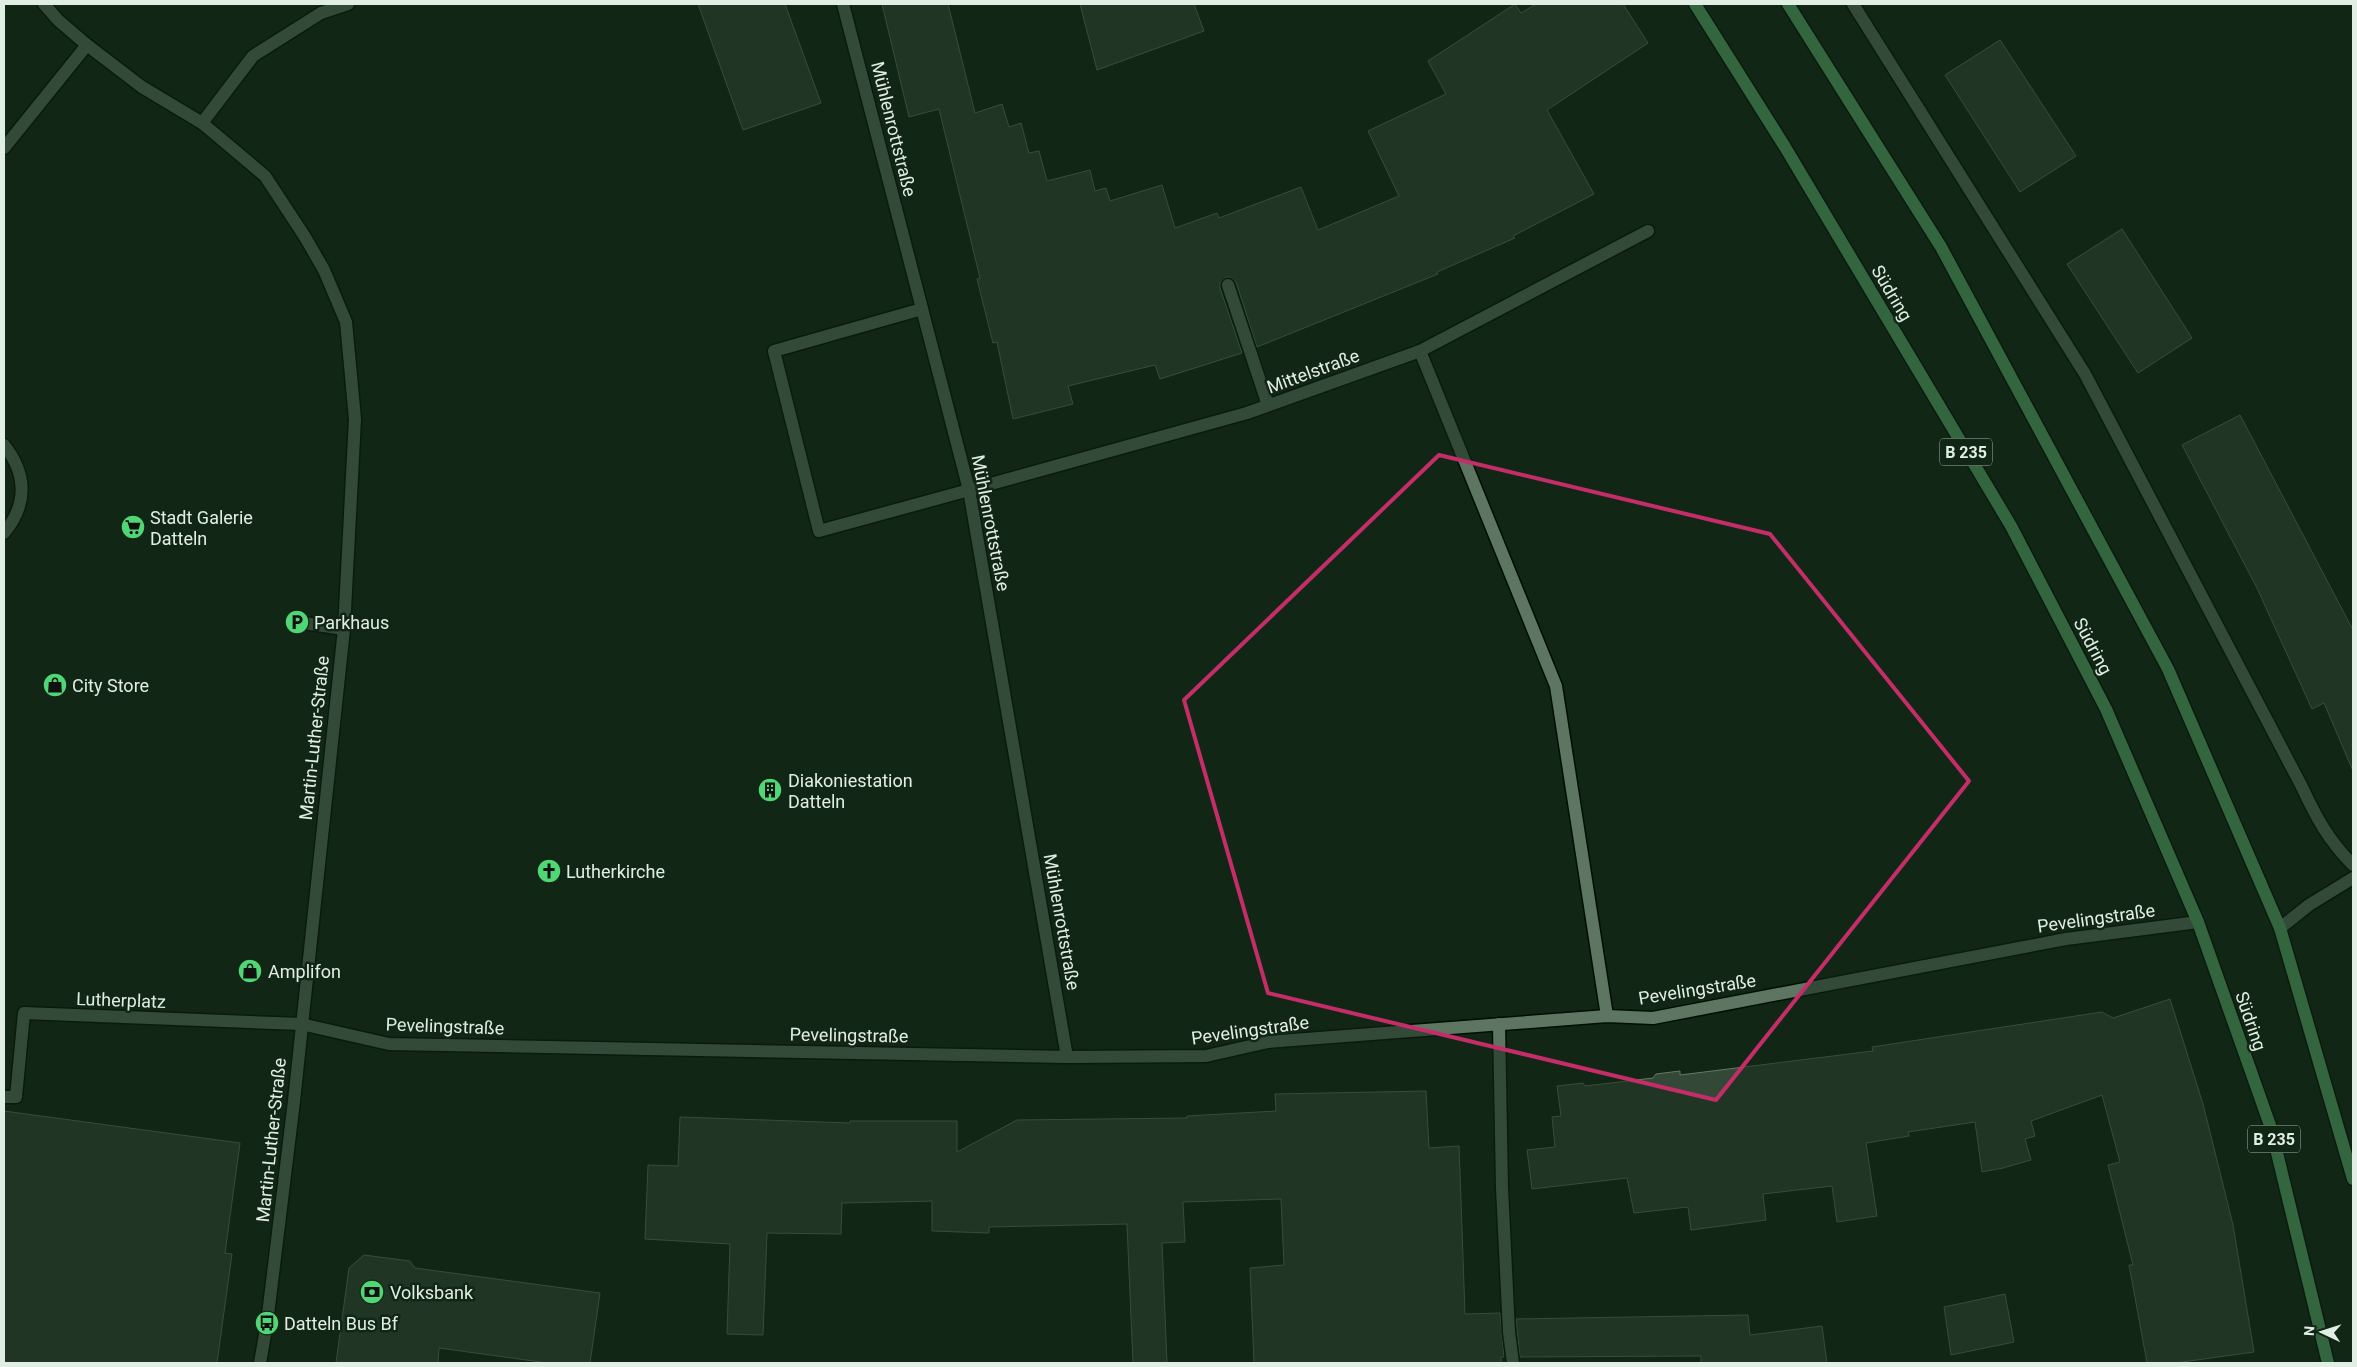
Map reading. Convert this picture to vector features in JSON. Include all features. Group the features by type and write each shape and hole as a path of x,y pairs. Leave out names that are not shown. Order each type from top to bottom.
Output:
{"main road":[{"name":"Südring","path":"1695,4 1785,147 2011,526 2106,709 2198,922 2271,1128 2328,1363"},
{"path":"1788,4 1941,247 2163,660 2280,928 2353,1179"}],"street":[{"name":"Martin-Luther-Straße","path":"44,4 58,20 87,46 142,87 202,123 265,176 324,270 346,322 355,419 344,629 300,1024 294,1101 267,1323 260,1363"},
{"path":"202,123 253,56 321,13 348,4"},
{"name":"Mühlenrottstraße","path":"843,4 969,490 1068,1057"},
{"path":"1853,4 2085,374 2319,824 2336,848 2353,866"},
{"path":"4,148 87,46"},
{"name":"Mittelstraße","path":"922,309 774,351 820,531 1247,413 1420,351 1648,231"},
{"path":"1228,285 1268,405"},
{"path":"1420,351 1556,686 1607,1016"},
{"path":"4,445 16,460 21,478 22,495 14,518 4,533"},
{"path":"297,622 344,629"},
{"path":"2280,928 2309,905 2353,878"},
{"name":"Pevelingstraße","path":"300,1024 389,1044 1068,1057 1206,1056 1268,1042 1607,1016 1653,1018 2066,939 2198,922"},
{"name":"Lutherplatz","path":"10,1097 24,1013 300,1024"},
{"path":"1500,1024 1502,1188 1509,1332 1514,1363"}],"highlighted area":[{"path":"1439,455 1770,534 1969,781 1716,1100 1268,993 1184,700"}],"building":[{"path":"698,4 785,4 821,103 743,130"},
{"path":"882,4 948,4 975,113 1002,104 1009,127 1021,123 1029,153 1039,151 1047,181 1090,170 1095,191 1106,188 1110,201 1162,185 1175,228 1217,213 1219,218 1301,187 1318,230 1399,196 1368,131 1446,94 1428,61 1515,4 1521,13 1536,4 1623,4 1648,43 1547,110 1594,194 1513,236 1515,238 1437,272 1438,274 1257,347 1236,282 1230,277 1225,278 1220,283 1220,288 1242,353 1160,379 1155,365 1068,386 1073,404 1013,419 997,342 993,343 977,279 980,278 939,109 909,117"},
{"path":"1080,4 1194,4 1204,31 1097,70"},
{"path":"2000,40 2076,156 2020,192 1945,75"},
{"path":"2122,229 2192,338 2138,373 2067,264"},
{"path":"2240,415 2353,630 2353,771 2324,703 2312,709 2257,588 2182,445"},
{"path":"2170,999 2203,1104 2233,1225 2254,1352 2175,1363 2147,1363 2129,1265 2133,1265 2108,1165 2120,1162 2102,1095 2031,1121 2035,1136 2025,1139 2031,1160 2003,1168 1982,1172 1975,1122 1908,1132 1909,1136 1866,1143 1877,1216 1837,1222 1832,1186 1763,1194 1766,1220 1691,1230 1688,1207 1634,1213 1627,1178 1532,1189 1527,1150 1555,1147 1552,1117 1561,1116 1557,1086 1583,1083 1585,1086 1653,1078 1656,1074 1680,1071 1680,1075 1873,1051 1872,1047 2102,1012 2113,1018"},
{"path":"1426,1091 1429,1148 1459,1146 1465,1314 1500,1313 1504,1357 1501,1357 1501,1363 1254,1363 1250,1268 1284,1265 1281,1199 1183,1202 1185,1242 1162,1243 1167,1363 1133,1363 1127,1224 989,1227 989,1233 932,1231 932,1201 842,1203 841,1234 767,1233 763,1335 727,1334 730,1244 645,1239 648,1165 678,1166 680,1117 850,1123 850,1121 957,1121 957,1152 1017,1120 1187,1118 1187,1116 1276,1111 1275,1094"},
{"path":"4,1111 240,1143 225,1253 232,1254 217,1363 4,1363"},
{"path":"364,1255 410,1261 415,1268 600,1293 590,1363 548,1363 439,1348 438,1363 336,1363 349,1268"},
{"path":"2005,1294 2014,1342 1951,1355 1944,1307"},
{"path":"1748,1315 1750,1335 1822,1326 1827,1363 1701,1363 1701,1356 1520,1357 1516,1319"}],"place":[{"name":"Stadt Galerie Datteln","path":"133,527"},
{"name":"Parkhaus","path":"297,622"},
{"name":"City Store","path":"55,685"},
{"name":"Diakoniestation Datteln","path":"770,790"},
{"name":"Lutherkirche","path":"549,871"},
{"name":"Amplifon","path":"250,971"},
{"name":"Volksbank","path":"372,1292"},
{"name":"Datteln Bus Bf","path":"267,1323"}]}
